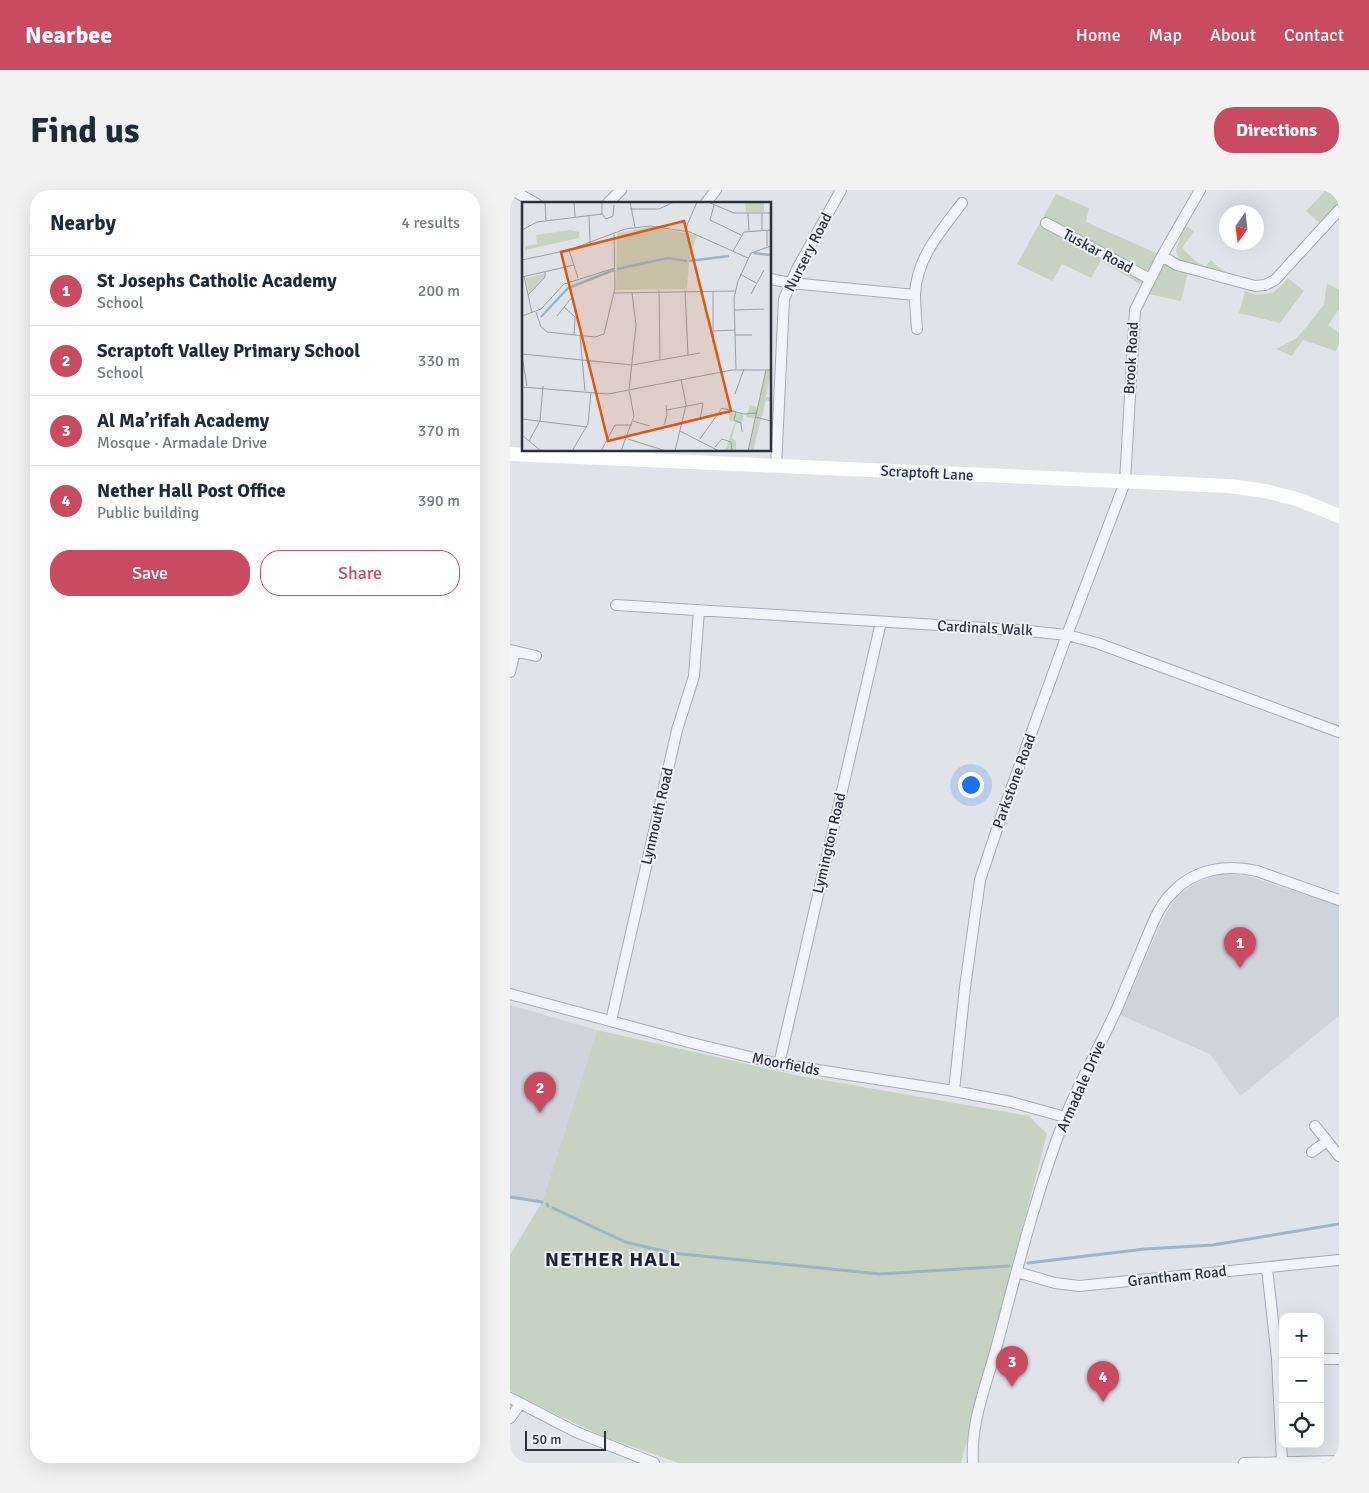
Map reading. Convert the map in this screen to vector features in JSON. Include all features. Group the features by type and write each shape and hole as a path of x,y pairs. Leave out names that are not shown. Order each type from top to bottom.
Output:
{"street":[{"path":"512,190 533,202"},
{"path":"609,202 621,190"},
{"path":"707,202 716,190"},
{"name":"Nursery Road","path":"776,467 784,299 790,283 841,190"},
{"name":"Brook Road","path":"1124,482 1133,316 1138,302 1162,256 1200,190"},
{"path":"917,329 915,295 921,263 935,239 962,203"},
{"path":"1162,256 1177,265 1255,286 1265,285 1275,280 1339,210"},
{"name":"Tuskar Road","path":"1046,223 1150,279"},
{"path":"771,279 790,283 915,295"},
{"name":"Scraptoft Lane","path":"510,454 1229,486 1265,491 1300,500 1339,516"},
{"name":"Parkstone Road","path":"954,1092 965,987 980,880 1002,814 1124,482"},
{"name":"Cardinals Walk","path":"616,604 1018,630 1067,635 1097,643 1339,732"},
{"name":"Lynmouth Road","path":"611,1021 677,730 694,676 699,610"},
{"name":"Lymington Road","path":"779,1064 881,622"},
{"path":"510,672 512,651 536,656"},
{"name":"Armadale Drive","path":"973,1463 973,1434 1017,1272 1054,1148 1065,1117 1118,1006 1156,915 1178,887 1200,874 1234,867 1257,871 1339,900"},
{"name":"Moorfields","path":"510,994 779,1064 1011,1102 1065,1117"},
{"path":"1315,1126 1339,1156"},
{"path":"1312,1152 1327,1140"},
{"name":"Grantham Road","path":"1017,1272 1054,1283 1079,1286 1339,1260"},
{"path":"1267,1268 1279,1351"},
{"path":"1324,1359 1339,1359"},
{"path":"510,1398 576,1432 654,1463"},
{"path":"1281,1403 1282,1461"},
{"path":"510,1418 520,1404"},
{"path":"1244,1463 1339,1461"}],"shaded area":[{"path":"1216,875 1248,876 1339,906 1339,1016 1240,1096 1210,1054 1120,1015 1172,903 1179,895 1197,882"},
{"path":"510,1005 597,1030 542,1202 510,1197"}],"green space":[{"path":"1326,190 1339,190 1339,207 1322,225 1306,211"},
{"path":"1056,194 1089,208 1086,222 1181,264 1176,251 1184,225 1194,231 1182,248 1195,261 1205,267 1211,260 1222,270 1222,277 1189,268 1181,301 1144,293 1145,287 1101,261 1091,278 1062,264 1052,281 1017,264"},
{"path":"1288,278 1304,291 1280,323 1239,313 1245,291 1255,295 1273,293"},
{"path":"1327,283 1339,290 1339,309 1328,325 1339,333 1339,344 1336,351 1303,340 1292,356 1276,349 1297,338 1324,305"},
{"path":"597,1030 800,1076 1029,1116 1047,1134 961,1463 679,1463 604,1437 510,1391 510,1255 542,1202"}],"waterway":[{"path":"510,1197 542,1202"},
{"path":"553,1208 625,1242 672,1253 880,1274 1009,1266"},
{"path":"1028,1263 1145,1249 1213,1245 1339,1224"}],"place":[{"name":"St Josephs Catholic Academy","path":"1240,968"},
{"name":"Scraptoft Valley Primary School","path":"540,1113"},
{"name":"Al Ma’rifah Academy","path":"1012,1387"},
{"name":"Nether Hall Post Office","path":"1103,1402"}],"district":[{"name":"NETHER HALL","path":"613,1259"}]}
